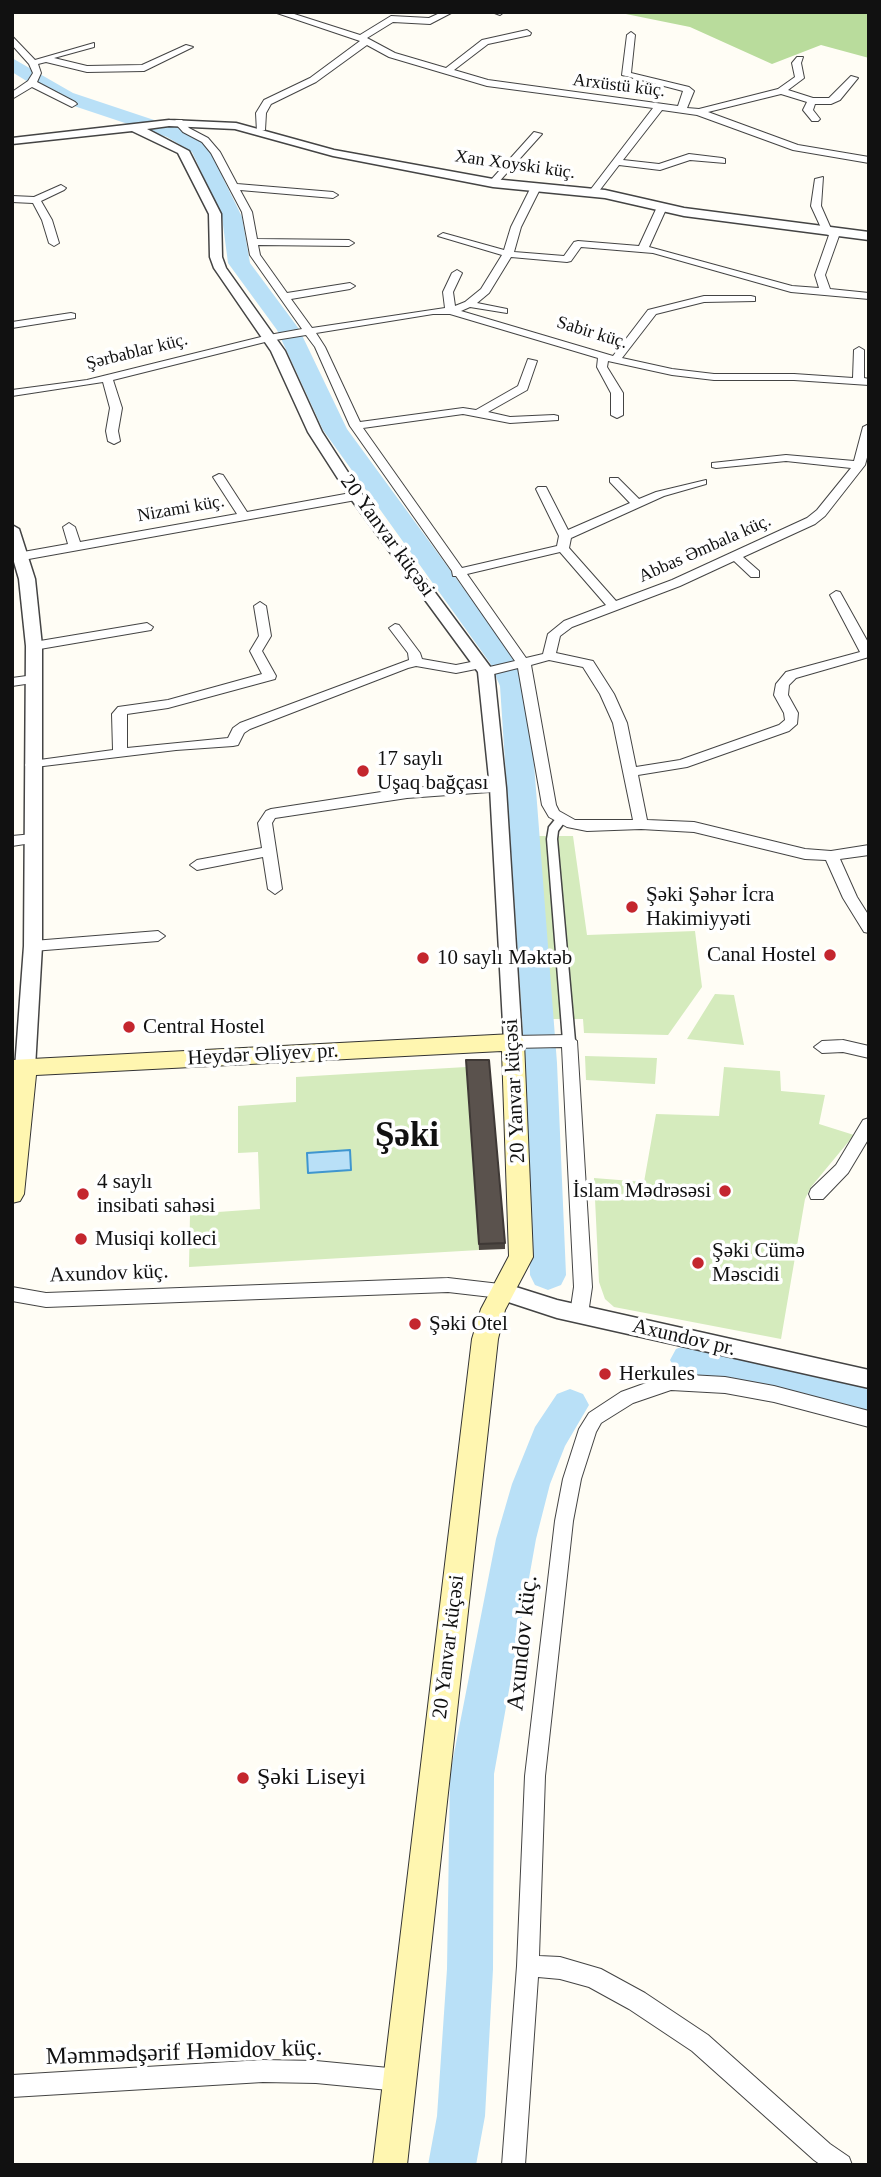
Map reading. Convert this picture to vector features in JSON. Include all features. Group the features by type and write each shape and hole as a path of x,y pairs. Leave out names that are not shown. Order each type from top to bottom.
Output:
{"main road":[{"name":"Heydər Əliyev pr.","path":"19,1068 520,1042"},
{"name":"20 Yanvar küçəsi","path":"390,2165 485,1339 500,1292 521,1257 520,1042"},
{"path":"12,1194 19,1068"}],"street":[{"name":"Arxüstü küç.","path":"278,12 363,39 392,55 503,87 699,112 796,148 869,160"},
{"path":"260,130 261,113 267,102 313,80 389,15 430,22 449,12"},
{"path":"449,70 485,42 527,33"},
{"path":"631,35 626,75 686,89 689,91 681,110"},
{"path":"12,39 33,63 37,73 32,83 12,96"},
{"path":"33,63 75,47 91,45"},
{"path":"46,59 87,69 145,68 189,47"},
{"path":"699,112 781,92 800,78 796,63 800,59"},
{"path":"781,92 811,101 837,98 854,78"},
{"path":"32,83 72,104"},
{"path":"811,101 808,110 815,119"},
{"path":"593,193 659,107"},
{"path":"179,122 188,133 208,143 234,187 247,212 259,263 320,347 356,426 457,573 524,664 549,805 561,820 587,826 641,824 694,827 804,854 831,856 869,850"},
{"name":"Xan Xoyski küç.","path":"134,126 179,122 260,130 333,153 493,183 593,193 662,207 869,236"},
{"path":"12,141 134,126"},
{"name":"20 Yanvar küçəsi","path":"134,126 172,141 183,151 215,214 216,257 220,268 282,358 315,432 356,496 484,668 498,788 520,1042"},
{"path":"172,141 188,133"},
{"path":"493,183 537,134"},
{"path":"617,162 660,167 689,157 722,161"},
{"path":"820,179 816,206 832,232 820,275 825,293"},
{"path":"234,187 333,195"},
{"path":"12,199 36,200 61,188"},
{"path":"457,273 448,292 451,311 469,304 485,291 508,254 516,227 535,188"},
{"path":"36,200 47,220 54,243"},
{"path":"643,249 662,207"},
{"path":"443,236 508,254 564,260 574,246 581,244 665,252 791,289 869,296"},
{"path":"252,242 349,243"},
{"path":"284,297 350,286"},
{"path":"617,415 617,393 602,367 652,312 704,299 751,299"},
{"path":"469,304 503,311"},
{"name":"Sabir küç.","path":"308,331 406,313 451,311 609,358 694,376 863,381"},
{"path":"12,325 71,316"},
{"name":"Şərbablar küç.","path":"12,394 107,378 308,331"},
{"path":"859,350 863,381"},
{"path":"480,411 523,387 532,361"},
{"path":"107,378 116,408 112,430 114,441"},
{"path":"356,426 432,413 480,411 510,420 554,418"},
{"name":"Abbas Əmbala küç.","path":"549,656 554,634 559,629 676,583 811,521 821,513 859,465 867,451 869,428"},
{"path":"716,466 786,458 859,465"},
{"path":"219,477 244,516"},
{"path":"614,480 637,503"},
{"path":"457,573 564,542 637,503 702,482"},
{"path":"542,489 564,542 614,607"},
{"name":"Nizami küç.","path":"17,558 356,496"},
{"path":"69,527 75,546"},
{"path":"12,529 34,646 33,946 19,1068"},
{"path":"735,556 755,574"},
{"path":"630,772 682,764 784,728 792,721 791,713 781,695 791,675 868,653 836,595"},
{"path":"120,752 119,714 123,710 168,704 271,676 256,651 265,636 260,606"},
{"path":"34,646 147,627"},
{"path":"395,628 414,653 416,663"},
{"path":"32,765 120,752 233,742 238,730 245,726 416,663 456,669 484,668 524,664 549,656 588,664 615,709 641,824"},
{"path":"12,682 34,679"},
{"path":"275,889 265,823 271,814 407,793 498,788"},
{"path":"561,820 552,839 561,1041 583,1287 579,1314"},
{"path":"12,841 33,839"},
{"path":"197,864 269,851"},
{"path":"831,856 850,898 869,928"},
{"path":"33,946 158,936"},
{"path":"520,1042 561,1041"},
{"path":"822,1046 843,1046 869,1052"},
{"path":"817,1194 842,1169 869,1124"},
{"name":"Axundov küç.","path":"12,1294 46,1300 448,1285 500,1292"},
{"name":"Axundov pr.","path":"500,1292 579,1314 869,1379"},
{"name":"Axundov küç.","path":"513,2165 528,1966 535,1776 548,1645 564,1521 572,1479 588,1429 595,1418 627,1397 656,1385 681,1382 725,1385 774,1394 869,1419"},
{"path":"528,1966 560,1968 593,1977 637,2001 700,2043 822,2152 841,2165"},
{"name":"Məmmədşərif Həmidov küç.","path":"12,2086 263,2071 316,2072 399,2080"}],"green space":[{"path":"616,12 869,12 869,58 821,45 772,64 690,27"},
{"path":"530,836 573,836 587,935 695,931 702,987 668,1035 584,1033 583,1019 542,1019"},
{"path":"715,994 734,995 744,1045 687,1039"},
{"path":"585,1056 657,1058 655,1084 586,1080"},
{"path":"466,1067 479,1250 189,1267 190,1214 260,1209 258,1152 238,1153 238,1106 296,1102 296,1077"},
{"path":"724,1067 780,1071 781,1091 825,1095 819,1124 854,1135 811,1187 805,1199 781,1339 614,1307 605,1299 599,1282 594,1178 644,1182 656,1114 719,1116"}],"water":[{"path":"350,1150 351,1170 308,1173 307,1153"}],"building":[{"path":"466,1060 489,1060 505,1243 479,1244"}],"waterway":[{"path":"12,64 66,97 174,133 200,149 232,217 239,263 288,329 335,430 503,662 514,686 541,1063 548,1275"},
{"path":"689,1360 760,1368 869,1395"},
{"path":"452,2165 461,2116 470,1969 472,1774 516,1539 531,1484 549,1439 570,1405"}],"place":[{"name":"17 saylı Uşaq bağçası","path":"363,771"},
{"name":"Şəki Şəhər İcra Hakimiyyəti","path":"632,907"},
{"name":"Canal Hostel","path":"830,955"},
{"name":"10 saylı Məktəb","path":"423,958"},
{"name":"Central Hostel","path":"129,1027"},
{"name":"İslam Mədrəsəsi","path":"725,1191"},
{"name":"4 saylı insibati sahəsi","path":"83,1194"},
{"name":"Musiqi kolleci","path":"81,1239"},
{"name":"Şəki Cümə Məscidi","path":"698,1263"},
{"name":"Şəki Otel","path":"415,1324"},
{"name":"Herkules","path":"605,1374"},
{"name":"Şəki Liseyi","path":"243,1778"}],"district":[{"name":"Şəki","path":"407,1137"}]}
